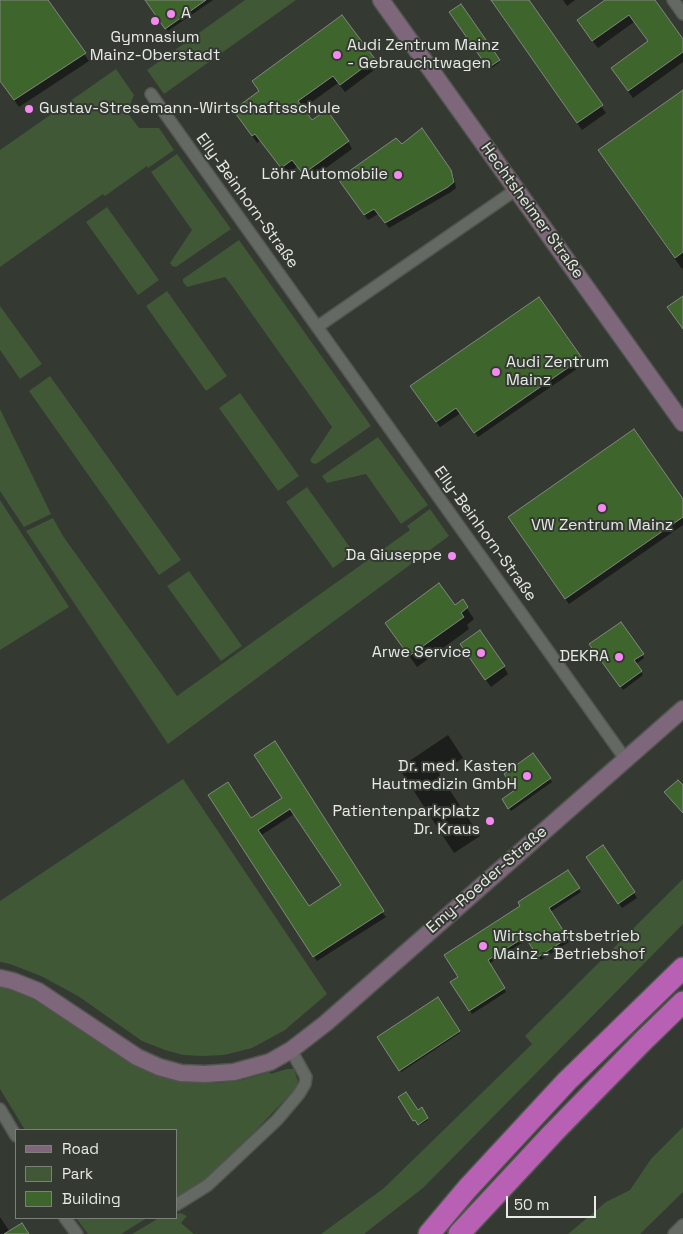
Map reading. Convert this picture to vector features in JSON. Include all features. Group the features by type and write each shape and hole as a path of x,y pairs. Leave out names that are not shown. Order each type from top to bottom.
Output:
{"highway":[{"path":"430,1234 467,1189 567,1081 683,968"},
{"path":"459,1234 567,1119 683,1002"},
{"path":"414,1234 467,1189"}],"street":[{"name":"Hechtsheimer Straße","path":"381,0 683,423"},
{"path":"674,0 683,14"},
{"name":"Elly-Beinhorn-Straße","path":"151,94 626,760"},
{"path":"317,327 516,189"},
{"name":"Emy-Roeder-Straße","path":"0,978 13,980 38,991 137,1057 159,1067 181,1073 205,1074 234,1072 270,1062 291,1050 326,1023 683,709"},
{"path":"178,1204 208,1185 276,1120 300,1094 306,1077 291,1050"},
{"path":"0,1108 15,1134"},
{"path":"66,1219 77,1234"},
{"path":"674,1234 683,1225"}],"green space":[{"path":"245,0 296,0 164,94 147,70"},
{"path":"116,69 134,95 127,112 139,128 159,128 174,150 148,168 147,166 105,196 103,194 0,267 0,150"},
{"path":"177,154 231,229 176,267 170,263 192,230 151,172"},
{"path":"107,207 159,280 138,295 86,222"},
{"path":"239,240 371,426 316,464 310,460 332,427 230,283 225,277 187,287 183,282 183,279"},
{"path":"167,291 227,376 206,391 146,306"},
{"path":"0,306 42,364 20,379 0,350"},
{"path":"50,376 181,560 159,575 29,391"},
{"path":"240,393 299,476 278,491 219,408"},
{"path":"0,409 51,514 24,527 0,491"},
{"path":"378,437 428,505 401,524 366,474 327,483 322,476"},
{"path":"307,487 354,553 333,568 286,502"},
{"path":"0,500 69,607 0,650"},
{"path":"430,509 449,536 168,744 26,531 53,518 63,536 177,696 410,530 407,526"},
{"path":"189,571 242,646 221,661 167,586"},
{"path":"183,779 327,994 285,1030 252,1048 224,1055 183,1055 142,1041 78,996 41,976 0,962 0,901"},
{"path":"683,879 683,924 423,1188 364,1234 321,1234 384,1188 532,1044 525,1036"},
{"path":"0,986 31,996 162,1076 188,1082 216,1083 238,1081 270,1072 270,1074 294,1069 298,1082 296,1088 224,1164 210,1177 178,1198 178,1129 24,1129 0,1089"},
{"path":"683,1127 683,1192 640,1234 568,1234 606,1202 630,1190 651,1159"},
{"path":"178,1214 187,1216 181,1223 194,1234 132,1234 157,1219 178,1219"},
{"path":"77,1219 145,1219 121,1234 88,1234"}],"building":[{"path":"0,0 48,0 86,53 14,100 0,81"},
{"name":"A","path":"145,0 206,0 165,29"},
{"path":"491,0 529,0 603,105 577,123"},
{"path":"605,0 655,0 683,39 683,52 628,91 611,68 648,41 629,15 592,41 577,20"},
{"path":"461,4 500,60 488,68 449,12"},
{"path":"342,15 375,59 340,85 333,76 298,101 312,120 327,110 349,141 303,174 292,160 281,168 255,134 252,136 233,110 259,91 252,81"},
{"path":"683,90 683,252 675,258 598,150"},
{"name":"Löhr Automobile","path":"422,128 451,170 454,182 385,223 374,209 364,215 338,179 396,138 402,144"},
{"path":"683,296 683,329 667,307"},
{"name":"Audi Zentrum Mainz","path":"539,297 582,358 474,433 456,408 436,422 410,386"},
{"name":"VW Zentrum Mainz","path":"634,429 683,499 683,517 565,599 508,517"},
{"path":"439,583 455,605 463,599 468,607 461,613 464,617 409,656 385,623"},
{"name":"DEKRA","path":"621,622 644,654 634,660 642,671 620,687 589,644"},
{"name":"Arwe Service","path":"480,630 505,666 485,680 460,644"},
{"path":"275,741 384,911 313,957 208,795 228,782 251,818 282,798 254,755","holes":["290,809 341,885 309,906 258,830"]},
{"name":"Dr. med. Kasten Hautmedizin GmbH","path":"533,753 551,778 508,809 502,799 515,790 504,774"},
{"path":"678,780 683,785 683,813 664,792"},
{"path":"603,845 635,892 618,904 586,857"},
{"name":"Wirtschaftsbetrieb Mainz - Betriebshof","path":"568,870 580,888 549,908 568,938 538,957 525,937 488,960 505,988 469,1011 450,982 458,977 444,955 520,906 518,902"},
{"path":"438,997 460,1031 399,1071 377,1037"},
{"path":"406,1092 418,1110 422,1107 428,1118 418,1125 415,1120 413,1121 398,1097"},
{"path":"22,1223 29,1234 4,1234"}],"place":[{"name":"A","path":"171,14"},
{"name":"Gymnasium Mainz-Oberstadt","path":"155,21"},
{"name":"Audi Zentrum Mainz - Gebrauchtwagen","path":"337,55"},
{"name":"Gustav-Stresemann-Wirtschaftsschule","path":"29,109"},
{"name":"Löhr Automobile","path":"398,175"},
{"name":"Audi Zentrum Mainz","path":"496,372"},
{"name":"VW Zentrum Mainz","path":"602,508"},
{"name":"Da Giuseppe","path":"452,556"},
{"name":"Arwe Service","path":"481,653"},
{"name":"DEKRA","path":"619,657"},
{"name":"Dr. med. Kasten Hautmedizin GmbH","path":"527,776"},
{"name":"Patientenparkplatz Dr. Kraus","path":"490,821"},
{"name":"Wirtschaftsbetrieb Mainz - Betriebshof","path":"483,946"}]}
